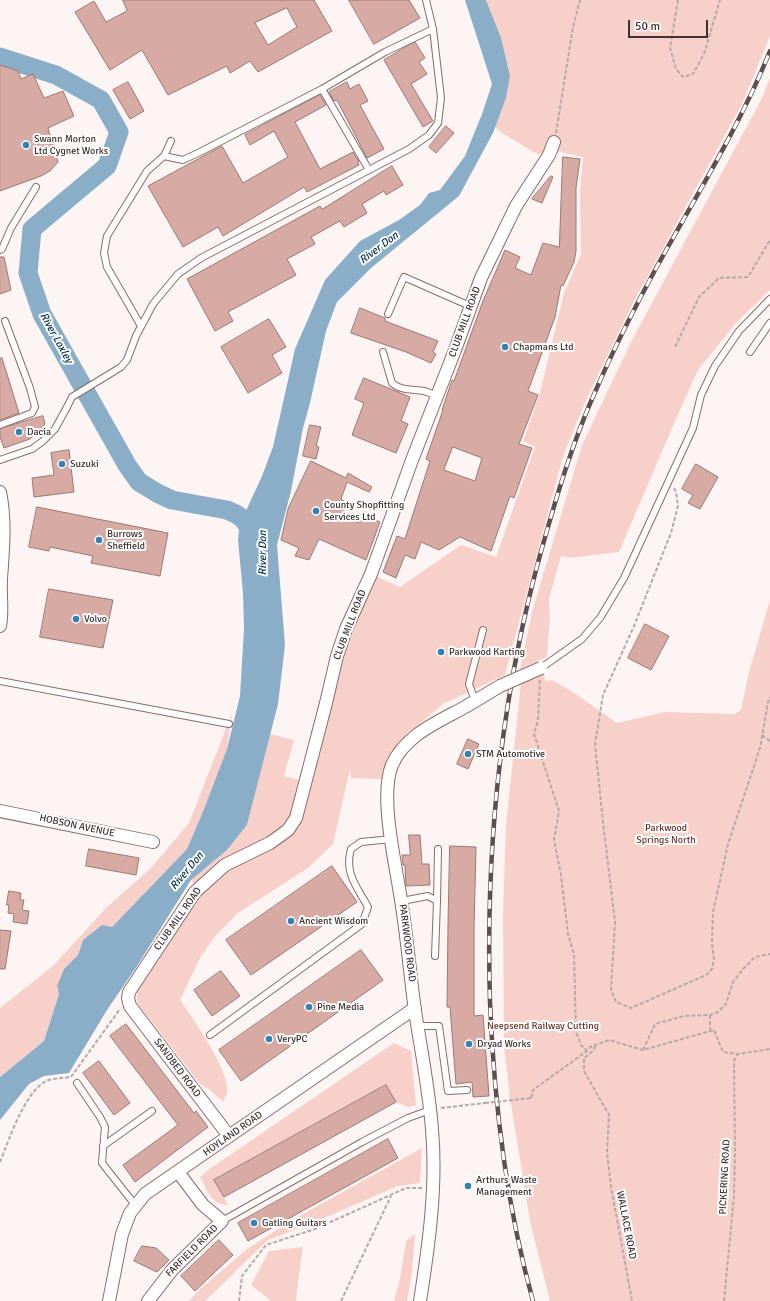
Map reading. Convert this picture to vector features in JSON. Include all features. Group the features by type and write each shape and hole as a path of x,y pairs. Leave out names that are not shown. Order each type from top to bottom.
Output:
{"street":[{"name":"CLUB MILL ROAD","path":"128,998 129,992 195,892 225,865 270,843 288,830 296,818 337,656 346,629 371,574 481,278 505,226 549,155 554,142"},
{"path":"0,492 4,537 0,626"},
{"name":"PARKWOOD ROAD","path":"420,1301 429,1249 434,1167 432,1128 435,1112 415,1008 402,901 392,839 387,794 388,777 400,752 420,732 500,686 541,668"},
{"name":"HOBSON AVENUE","path":"0,810 153,842"},
{"name":"SANDBED ROAD","path":"128,998 130,1006 229,1136"},
{"name":"HOYLAND ROAD","path":"109,1301 122,1234 130,1213 145,1194 415,1008"},
{"path":"178,1172 203,1205 222,1221"},
{"name":"FARFIELD ROAD","path":"148,1301 172,1270 222,1221"}],"lane":[{"path":"0,460 32,449 43,442 55,429 72,397 121,367 127,360 136,336 153,304 178,274 201,258 409,149 429,135 438,123 441,98 433,29 426,0"},
{"path":"164,156 183,160 200,152 322,89 385,52 433,29"},
{"path":"322,89 369,170"},
{"path":"141,326 107,267 104,253 107,236 147,171 164,156 171,142"},
{"path":"0,250 2,249 11,228 36,187"},
{"path":"388,314 404,278 470,306"},
{"path":"541,668 582,639 600,618 624,578 694,428 700,395 715,366 739,331 770,299"},
{"path":"0,424 32,413 35,407 30,388 5,321"},
{"path":"750,352 770,323"},
{"path":"383,352 392,383 403,389 426,392 436,396"},
{"path":"475,701 469,684 483,630"},
{"path":"0,681 230,724"},
{"path":"210,1035 362,924 368,907 349,872 348,859 351,849 361,842 392,839"},
{"path":"435,956 438,849"},
{"path":"402,901 428,896 437,901"},
{"path":"418,1026 439,1026 448,1091 468,1090"},
{"path":"77,1083 100,1117 105,1128 102,1163 136,1206"},
{"path":"103,1146 152,1111"},
{"path":"222,1221 362,1142 408,1118 435,1112"}],"path":[{"path":"554,142 572,28 580,0"},
{"path":"678,0 670,48 676,69 683,77 693,74 704,54 720,0"},
{"path":"675,346 699,297 719,278 748,276 770,240"},
{"path":"669,480 676,492 678,506 671,533 634,626 603,695 595,744 615,922 611,990 616,1002 631,1008 706,976 712,969 714,959 712,944 713,912 728,844 760,748 770,697"},
{"path":"541,668 538,720 534,734 559,811 554,840 561,875 568,934 574,954 576,1032 581,1045 587,1051"},
{"path":"762,735 770,741"},
{"path":"643,1050 655,1024 684,1016 710,1015 718,1012 726,1004 732,982 755,957 770,954"},
{"path":"0,1162 17,1118 35,1091 47,1081 71,1077 128,998"},
{"path":"710,1015 710,1031"},
{"path":"435,1112 440,1108 531,1098 533,1090 587,1051 590,1047 609,1040 643,1050 714,1030 723,1052 738,1054 770,1048"},
{"name":"WALLACE ROAD","path":"595,1046 594,1050 584,1058 584,1071 609,1115 607,1152 611,1188 632,1301"},
{"name":"PICKERING ROAD","path":"724,1301 734,1196 736,1150 734,1062 738,1054"},
{"path":"239,1301 242,1276 266,1245 315,1229 406,1188 433,1188"},
{"path":"341,1301 392,1195"}],"green space":[{"path":"486,0 770,0 770,36 742,104 633,303 586,400 563,456 505,675 443,704 401,739 382,779 351,778 350,769 333,844 308,868 238,913 216,935 200,958 180,1000 210,1046 223,1072 227,1084 227,1093 223,1102 209,1089 201,1085 137,1003 137,990 201,893 191,880 227,850 247,825 270,734 294,740 284,776 311,783 351,629 375,576 400,587 461,545 496,557 535,447 523,441 540,393 564,293 581,254 580,193 583,157 547,149 539,155 502,133 495,127 506,98"},
{"path":"770,78 770,290 736,323 698,370 619,552 569,558 561,556 549,599 550,617 547,657 520,669 532,612 582,445 631,342 761,100"},
{"path":"770,600 770,1301 550,1301 530,1221 510,1098 504,1046 503,913 506,825 521,683 544,673 545,681 552,680 573,692 617,723 665,712 735,714 741,710 749,672"},
{"path":"232,713 227,749 187,849 112,927 83,940 78,955 64,969 59,994 44,1041 0,1077 0,1008 53,966 107,907 150,869 189,823"},
{"path":"394,1043 411,1051 416,1105 408,1107 396,1102 386,1085 215,1180 228,1205 217,1202 210,1196 200,1177 208,1170"},
{"path":"422,1148 420,1183 398,1186 315,1222 268,1240 205,1301 189,1301 199,1290 247,1249 294,1219"},
{"path":"415,1234 412,1272 407,1301 394,1301 400,1279 406,1241"},
{"path":"303,1247 296,1298 297,1301 271,1301 251,1285 269,1251"}],"water":[{"name":"River Don","path":"465,0 486,0 501,38 510,76 506,98 493,133 459,196 371,268 337,302 326,331 303,428 291,491 277,545 285,645 278,704 247,825 227,850 191,880 137,966 107,1010 69,1073 44,1076 29,1084 0,1120 0,1077 44,1041 59,994 57,986 64,969 78,955 83,940 102,925 112,927 187,849 204,809 227,749 240,696 244,629 243,593 238,540 239,530 234,522 238,510 245,513 273,447 295,349 325,280 360,241 399,220 420,205 429,193 440,190 465,156 492,84"}],"building":[{"path":"123,0 314,0 332,31 258,72 250,61 230,73 227,66 168,95 142,50 110,70 75,12 94,1 106,22 127,11","holes":["287,8 297,27 268,45 255,23"]},
{"path":"349,0 409,0 420,18 374,44"},
{"path":"415,42 425,58 419,62 427,74 411,84 433,121 423,127 384,60"},
{"name":"Swann Morton Ltd Cygnet Works","path":"0,65 18,71 21,79 33,74 44,98 63,91 74,116 48,128 58,162 50,171 41,176 0,191"},
{"path":"128,82 144,111 130,119 113,90"},
{"path":"347,82 350,89 359,84 368,101 360,105 384,149 367,158 337,100 334,101 329,92"},
{"path":"320,95 326,105 295,122 320,169 353,152 359,162 359,165 307,192 304,187 223,236 218,227 183,247 148,186 222,146 243,183 288,157 274,131 250,145 245,135"},
{"path":"446,126 454,133 436,153 429,147"},
{"path":"563,157 580,159 576,188 576,251 574,262 563,286 561,285 555,317 528,391 538,395 519,444 532,448 514,498 510,496 491,551 460,537 439,550 421,542 415,559 405,555 396,578 383,572 397,536 405,539 430,461 426,459 452,380 454,381 483,301 505,250 520,257 515,268 531,275 543,243 559,247","holes":["453,447 482,458 475,481 444,470"]},
{"path":"392,166 403,185 386,195 384,191 362,204 367,213 344,227 340,221 311,237 315,244 287,259 296,275 228,312 233,321 215,331 187,279 320,206 322,209"},
{"path":"551,176 553,177 542,203 532,199"},
{"path":"0,257 4,257 11,290 0,294"},
{"path":"360,308 385,318 385,321 438,341 433,352 436,354 431,363 406,352 351,333"},
{"path":"269,319 286,347 272,355 282,373 248,393 221,347"},
{"path":"0,358 2,358 19,413 0,420"},
{"path":"364,378 410,397 401,421 408,424 396,453 352,435 364,403 355,399"},
{"name":"Dacia","path":"43,416 45,424 30,439 4,448 0,437 0,429"},
{"path":"310,425 321,427 316,446 319,447 316,459 303,456"},
{"name":"Suzuki","path":"69,450 74,492 34,497 32,478 54,475 51,453"},
{"name":"County Shopfitting Services Ltd","path":"311,461 346,478 348,473 372,487 369,492 347,482 341,499 347,503 343,513 358,523 362,514 380,522 366,560 319,539 309,560 295,556 299,548 281,540 288,509"},
{"path":"696,464 718,477 700,509 688,503 693,495 682,489"},
{"name":"Burrows Sheffield","path":"37,507 168,533 160,576 91,563 93,556 50,547 49,551 29,547"},
{"name":"Volvo","path":"49,589 113,600 103,648 40,637"},
{"path":"645,624 669,636 651,670 628,658"},
{"name":"STM Automotive","path":"468,739 479,744 468,769 457,764"},
{"path":"409,835 420,835 422,864 429,864 430,885 406,886 405,865 403,865 402,855 410,855"},
{"path":"450,846 476,847 474,1016 483,1015 489,1096 473,1097 472,1082 456,1084 450,1007 447,1007"},
{"path":"89,849 139,858 136,875 86,866"},
{"name":"Ancient Wisdom","path":"332,866 357,902 251,975 226,940"},
{"path":"9,891 21,893 20,900 24,900 22,910 29,911 27,924 13,922 14,914 8,913 9,905 7,905"},
{"path":"0,930 11,931 5,969 0,969"},
{"path":"361,950 383,980 241,1081 219,1050"},
{"path":"221,971 240,996 212,1016 194,990"},
{"path":"126,1024 194,1113 196,1111 208,1127 135,1182 123,1165 178,1125 110,1036"},
{"path":"99,1061 130,1103 114,1115 83,1073"},
{"path":"386,1085 396,1102 224,1197 214,1180"},
{"path":"388,1139 398,1158 248,1241 238,1223"},
{"path":"219,1240 233,1255 195,1291 181,1276"},
{"path":"142,1246 156,1248 169,1260 157,1272 134,1261"}],"waterway":[{"name":"River Loxley","path":"0,57 56,75 101,100 119,132 107,166 32,229 28,273 42,314 127,465 139,482 172,500 227,510 236,514 257,529"}],"railway":[{"path":"533,1301 515,1227 503,1153 498,1115 490,1002 490,881 494,821 508,703 519,644 532,585 553,510 569,458 589,407 609,360 631,316 730,136 758,80 770,51"}],"place":[{"name":"Swann Morton Ltd Cygnet Works","path":"26,145"},
{"name":"Chapmans Ltd","path":"505,347"},
{"name":"Dacia","path":"19,432"},
{"name":"Suzuki","path":"62,464"},
{"name":"County Shopfitting Services Ltd","path":"316,511"},
{"name":"Burrows Sheffield","path":"99,540"},
{"name":"Volvo","path":"76,619"},
{"name":"Parkwood Karting","path":"441,652"},
{"name":"STM Automotive","path":"468,754"},
{"name":"Ancient Wisdom","path":"291,921"},
{"name":"Pine Media","path":"309,1007"},
{"name":"VeryPC","path":"269,1039"},
{"name":"Dryad Works","path":"469,1044"},
{"name":"Arthurs Waste Management","path":"468,1186"},
{"name":"Gatling Guitars","path":"254,1223"}],"park label":[{"name":"Parkwood Springs North","path":"666,834"},
{"name":"Neepsend Railway Cutting","path":"543,1026"}]}
